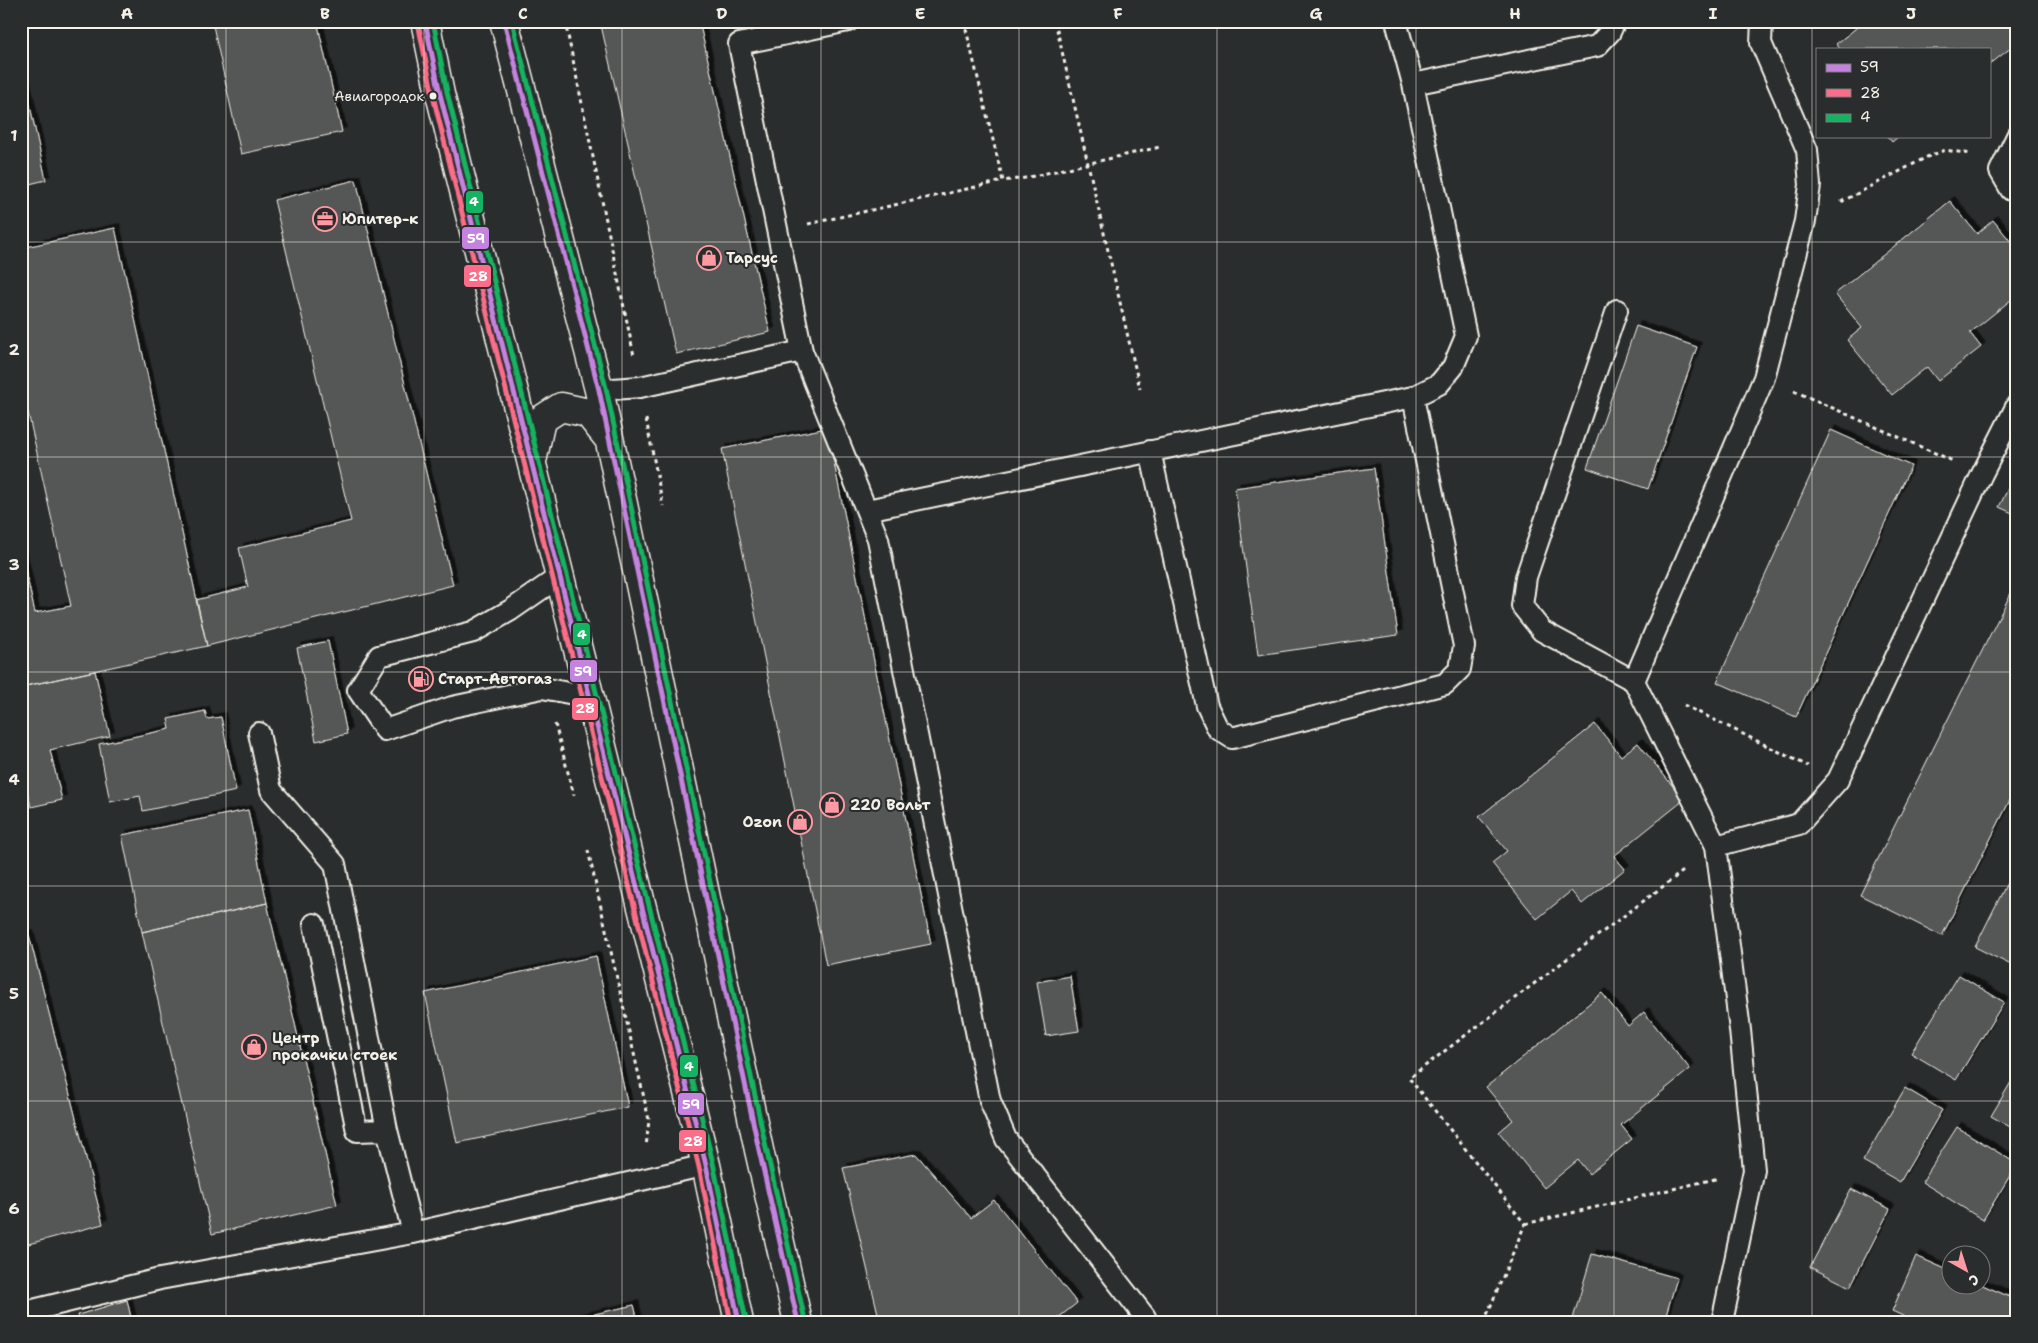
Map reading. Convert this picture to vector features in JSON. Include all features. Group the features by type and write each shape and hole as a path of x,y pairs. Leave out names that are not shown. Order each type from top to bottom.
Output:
{"main road":[{"path":"425,21 438,87 706,1165 740,1322"},
{"path":"504,21 599,390 759,1150 798,1322"},
{"path":"532,463 541,420 561,407 588,413 609,439"}],"lane":[{"path":"848,21 739,44 802,351 878,539 990,1100 1006,1139 1144,1320"},
{"path":"866,510 1412,397 1439,384 1453,367 1466,336 1413,84 1396,21"},
{"path":"1413,84 1597,46 1610,32 1615,21"},
{"path":"1634,681 1764,378 1805,221 1810,185 1807,150 1761,43 1762,21"},
{"path":"2017,136 2000,171 2011,190 2017,193"},
{"path":"1617,310 1526,577 1522,606 1542,631 1634,681 1716,846 1740,1030 1754,1170 1722,1322"},
{"path":"599,390 640,387 802,351"},
{"path":"1150,451 1207,706 1218,729 1232,738 1445,684 1460,669 1464,646 1412,397"},
{"path":"1716,846 1799,824 1838,780 1982,474 2017,405"},
{"path":"560,576 511,610 473,632 379,656 358,690 385,730 452,707 542,688 590,697"},
{"path":"259,733 271,790 335,864 387,1130 413,1233"},
{"path":"314,924 357,1131 387,1130"},
{"path":"21,1313 160,1279 413,1233 706,1165"}],"path":[{"path":"964,21 1003,181"},
{"path":"1056,21 1140,389"},
{"path":"778,230 1160,147"},
{"path":"1805,221 1927,157 1946,150 1969,153 2000,171"},
{"path":"1764,378 1982,474"},
{"path":"1634,681 1838,780"},
{"path":"553,717 576,800"},
{"path":"1525,1224 1409,1078 1716,846"},
{"path":"588,848 649,1120 645,1150"},
{"path":"1525,1224 1754,1170"},
{"path":"1484,1322 1525,1224"}],"building":[{"path":"212,21 317,21 342,132 241,154"},
{"path":"600,21 699,21 770,332 676,354"},
{"path":"699,21 716,21 700,25"},
{"path":"1865,21 2017,21 2017,43 1990,64 1990,48 1839,48 1836,44"},
{"path":"21,64 46,180 21,186"},
{"path":"1889,138 1897,138 1892,142"},
{"path":"356,180 453,585 207,646 196,600 248,587 239,548 351,521 274,200"},
{"path":"1950,201 1977,234 1993,220 2017,249 2017,295 1970,333 1981,347 1938,381 1927,367 1892,395 1847,340 1862,328 1835,294"},
{"path":"115,228 207,646 21,687 21,551 35,613 71,606 21,381 21,248"},
{"path":"1636,326 1697,347 1648,489 1587,468"},
{"path":"827,428 931,944 826,965 722,449"},
{"path":"1831,430 1911,466 1796,717 1717,682"},
{"path":"1374,468 1398,635 1258,655 1235,488"},
{"path":"2017,470 2017,515 1999,507"},
{"path":"2017,581 2017,786 1942,936 1860,895"},
{"path":"328,641 347,734 316,741 297,648"},
{"path":"95,671 110,736 50,750 62,800 31,807 21,764 21,687"},
{"path":"205,711 207,719 221,717 236,791 143,811 140,796 110,802 99,744 170,729 168,719"},
{"path":"1595,724 1621,756 1638,743 1684,800 1614,856 1625,869 1582,904 1571,891 1537,919 1492,863 1507,851 1479,817"},
{"path":"248,810 267,903 142,932 122,835"},
{"path":"2017,863 2017,968 1975,947"},
{"path":"267,903 337,1205 212,1234 142,932"},
{"path":"29,935 103,1224 21,1246 21,937"},
{"path":"596,956 628,1107 457,1143 425,993"},
{"path":"1959,975 2004,1002 1956,1080 1911,1053"},
{"path":"1070,976 1079,1031 1046,1036 1037,982"},
{"path":"1602,993 1628,1026 1644,1012 1690,1069 1621,1125 1632,1139 1589,1174 1578,1160 1544,1188 1499,1132 1513,1120 1486,1087"},
{"path":"2017,1072 2017,1131 1991,1116"},
{"path":"1905,1088 1942,1110 1900,1182 1863,1161"},
{"path":"1957,1127 2017,1164 1983,1220 1922,1182"},
{"path":"916,1154 971,1218 994,1200 1077,1303 1053,1322 880,1322 843,1168"},
{"path":"1851,1189 1890,1209 1850,1287 1810,1267"},
{"path":"1592,1254 1677,1278 1664,1322 1572,1322"},
{"path":"1916,1256 1940,1267 1940,1296 1990,1296 1990,1288 2017,1300 2017,1322 1916,1322 1892,1311"},
{"path":"127,1300 132,1322 80,1322 78,1315"},
{"path":"634,1305 638,1322 560,1322"}],"transit line":[{"name":"59","path":"425,21 440,94 706,1165 739,1322"},
{"name":"4","path":"433,21 447,92 713,1163 746,1320"},
{"name":"59","path":"504,21 599,390 759,1150 798,1322"},
{"name":"4","path":"512,21 606,388 766,1148 805,1320"},
{"name":"28","path":"418,23 433,96 699,1167 731,1322"}],"place":[{"name":"Авиагородок","path":"433,96"},
{"name":"Юпитер-к","path":"325,219"},
{"name":"Тарсус","path":"709,258"},
{"name":"Старт-Автогаз","path":"421,679"},
{"name":"220 Вольт","path":"832,805"},
{"name":"Ozon","path":"800,822"},
{"name":"Центр прокачки стоек","path":"254,1047"}]}
